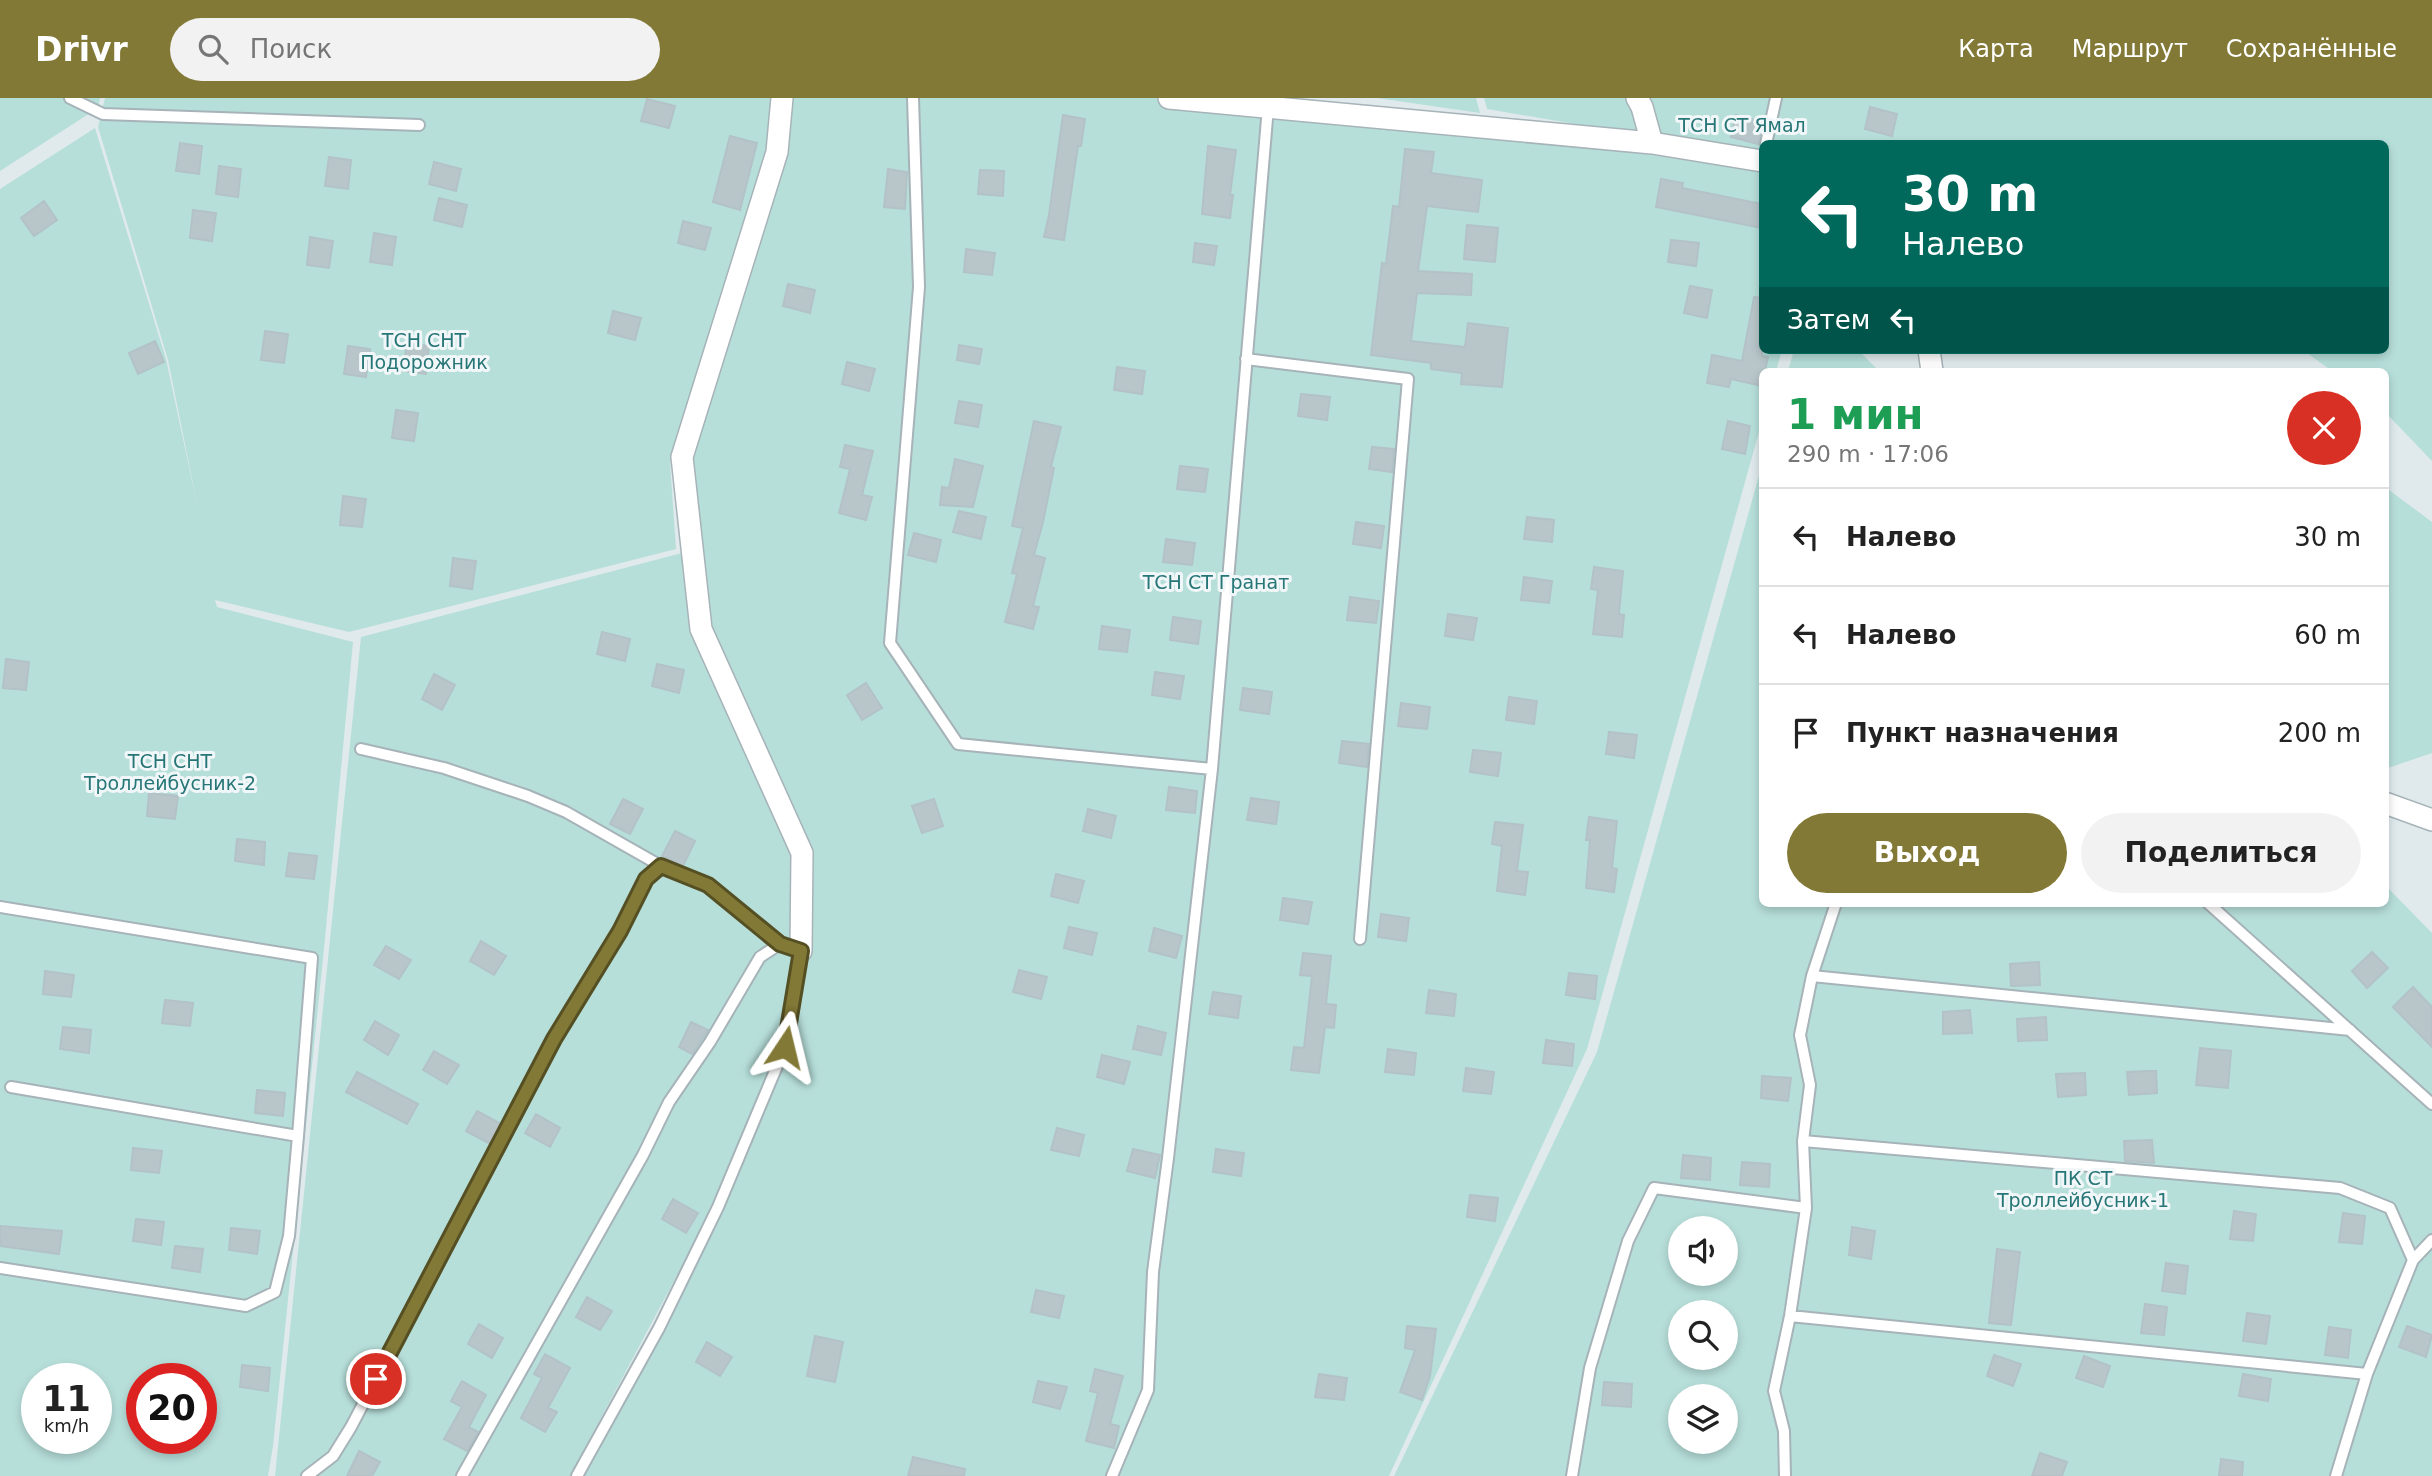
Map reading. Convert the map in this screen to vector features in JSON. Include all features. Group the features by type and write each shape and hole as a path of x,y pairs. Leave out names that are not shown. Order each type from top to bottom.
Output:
{"street":[{"path":"782,98 777,152 682,457 701,629 802,853 801,951"},
{"path":"1169,98 1652,143 1759,160"},
{"path":"1637,98 1643,107 1652,143"},
{"path":"2389,804 2432,820"}],"lane":[{"path":"70,98 103,114 419,125"},
{"path":"913,98 919,287 890,643 958,744 1212,769"},
{"path":"1767,140 1776,98"},
{"path":"1112,1476 1149,1390 1153,1272 1212,769 1268,107"},
{"path":"1246,359 1408,379 1360,939"},
{"path":"361,749 444,768 528,796 566,812 661,866 708,885 780,944 801,951 785,1047 718,1207 659,1328 577,1476"},
{"path":"307,1476 333,1456 351,1427 554,1039 620,931 646,879 661,866"},
{"path":"0,907 312,958 289,1236 275,1292 246,1306 0,1268"},
{"path":"1785,1476 1784,1431 1774,1391 1790,1315 1806,1208 1803,1141 1810,1085 1800,1035 1812,976 1835,907"},
{"path":"2212,907 2432,1104"},
{"path":"462,1476 643,1155 669,1102 710,1042 760,957 780,944"},
{"path":"1812,976 2350,1030"},
{"path":"11,1087 298,1136"},
{"path":"1803,1141 2340,1188 2390,1208 2413,1260"},
{"path":"1572,1476 1591,1368 1628,1241 1654,1188 1806,1208"},
{"path":"2336,1476 2367,1374 2413,1260 2432,1240"},
{"path":"1790,1315 2367,1374"}],"green space":[{"path":"0,98 100,98 98,108 0,171"},
{"path":"105,98 776,98 772,152 670,462 676,549 349,632 215,600 217,607 353,642 324,949 268,1476 0,1476 0,189 95,128 166,359 198,509 168,360 98,127"},
{"name":"ТСН СТ Гранат","path":"788,98 1278,98 1759,172 1759,354 1781,354 1777,368 1759,368 1759,432 1587,1049 1389,1476 581,1476 713,1231 790,1045 809,853 707,627 687,458"},
{"path":"1377,98 1476,98 1480,113"},
{"name":"ТСН СТ Ямал","path":"1484,98 2432,98 2432,461 2389,416 2389,368 2328,368 2309,354 2389,354 2389,140 1759,140 1759,155 1487,109"},
{"path":"1793,354 1862,354 1876,368 1789,368"},
{"name":"ПК СТ Троллейбусник-1","path":"1759,476 1759,907 2389,907 2389,889 2432,933 2432,1476 1394,1476 1597,1052"},
{"path":"2389,490 2432,522 2432,753 2389,768"},
{"path":"682,553 793,851 795,944 780,1047 698,1236 570,1476 275,1476 361,637"}],"building":[{"path":"647,99 675,106 669,128 641,121"},
{"path":"1870,107 1897,114 1892,136 1865,129"},
{"path":"1063,115 1085,119 1081,146 1078,146 1064,240 1044,237"},
{"path":"1736,115 1763,122 1758,144 1731,137"},
{"path":"730,136 757,143 740,210 713,202"},
{"path":"180,143 202,146 199,174 176,171"},
{"path":"1208,146 1236,150 1230,218 1202,214"},
{"path":"1405,149 1434,152 1431,173 1482,180 1478,212 1427,206 1418,271 1472,274 1471,295 1417,293 1411,341 1465,347 1468,323 1508,328 1502,387 1461,384 1462,373 1431,369 1431,363 1371,355 1382,263 1386,264 1393,206 1399,207"},
{"path":"329,157 351,160 348,189 325,186"},
{"path":"434,162 461,169 456,191 429,184"},
{"path":"219,166 241,169 238,197 216,194"},
{"path":"888,169 907,172 905,209 884,207"},
{"path":"980,170 1004,171 1003,196 978,194"},
{"path":"1661,179 1683,183 1682,188 1759,203 1759,227 1656,207"},
{"path":"439,198 467,205 462,227 434,220"},
{"path":"44,201 57,220 34,236 21,218"},
{"path":"193,210 216,213 212,241 190,238"},
{"path":"683,221 711,228 705,250 678,243"},
{"path":"1467,225 1498,228 1495,262 1464,259"},
{"path":"374,233 396,237 392,265 370,262"},
{"path":"310,237 333,241 329,268 307,265"},
{"path":"1671,240 1699,243 1696,266 1668,262"},
{"path":"1195,243 1217,246 1214,265 1193,262"},
{"path":"966,249 995,253 992,275 964,272"},
{"path":"788,284 815,290 810,313 783,306"},
{"path":"1690,286 1712,290 1707,318 1684,313"},
{"path":"1754,297 1759,298 1759,354 1768,357 1766,368 1759,368 1759,385 1731,379 1729,387 1707,383 1712,355 1742,361"},
{"path":"613,311 641,318 635,340 608,333"},
{"path":"265,331 288,334 284,363 261,360"},
{"path":"155,341 164,362 138,374 129,353"},
{"path":"407,343 429,346 426,374 403,371"},
{"path":"959,345 982,349 979,364 957,360"},
{"path":"348,346 370,349 366,377 344,374"},
{"path":"847,362 875,369 869,391 842,384"},
{"path":"1117,367 1145,371 1142,394 1114,390"},
{"path":"1301,394 1330,397 1327,420 1298,416"},
{"path":"959,401 982,405 978,427 955,423"},
{"path":"396,410 418,413 414,441 392,438"},
{"path":"1034,421 1061,427 1034,555 1045,558 1033,606 1039,607 1033,629 1005,622 1017,574 1012,573 1023,528 1012,526"},
{"path":"1728,421 1750,426 1745,454 1722,449"},
{"path":"845,445 873,451 862,495 872,497 866,520 839,513 850,469 840,467"},
{"path":"1372,447 1394,449 1392,472 1369,469"},
{"path":"955,459 983,466 973,507 940,505 942,487 949,488"},
{"path":"1180,466 1208,469 1205,492 1177,489"},
{"path":"343,496 366,499 362,527 340,525"},
{"path":"959,511 986,517 981,539 953,532"},
{"path":"1527,517 1554,520 1552,542 1524,539"},
{"path":"1356,522 1384,526 1381,548 1353,544"},
{"path":"914,533 941,540 936,562 908,555"},
{"path":"1166,539 1195,543 1192,565 1163,562"},
{"path":"453,558 476,561 472,589 450,586"},
{"path":"1594,567 1623,571 1619,614 1624,615 1622,637 1593,634 1598,590 1591,589"},
{"path":"1524,577 1552,581 1549,603 1521,600"},
{"path":"1350,597 1379,601 1376,623 1347,620"},
{"path":"1448,614 1477,618 1473,640 1445,636"},
{"path":"1173,617 1201,621 1198,644 1170,640"},
{"path":"1102,626 1130,630 1127,652 1099,649"},
{"path":"602,632 630,639 625,661 597,654"},
{"path":"6,659 29,662 26,690 3,688"},
{"path":"657,664 684,670 679,693 652,686"},
{"path":"1155,672 1184,676 1180,699 1152,695"},
{"path":"434,674 455,685 442,710 422,699"},
{"path":"866,683 882,708 862,720 847,695"},
{"path":"1243,688 1272,692 1269,714 1240,710"},
{"path":"1509,697 1537,701 1534,724 1506,720"},
{"path":"1401,703 1430,707 1427,729 1398,726"},
{"path":"1609,732 1637,735 1634,758 1606,754"},
{"path":"1342,741 1369,744 1367,767 1339,763"},
{"path":"1473,750 1501,753 1498,776 1470,772"},
{"path":"1169,787 1197,791 1195,813 1166,810"},
{"path":"149,793 178,796 175,819 147,816"},
{"path":"1251,798 1279,802 1276,824 1247,820"},
{"path":"623,799 643,809 630,834 610,824"},
{"path":"934,799 943,826 922,833 912,806"},
{"path":"1088,809 1116,816 1111,838 1083,831"},
{"path":"1589,817 1617,821 1612,868 1617,869 1614,892 1586,888"},
{"path":"1495,822 1523,825 1517,871 1528,872 1525,895 1497,891 1502,846 1492,844"},
{"path":"675,831 695,841 683,866 662,856"},
{"path":"237,839 265,842 264,865 235,861"},
{"path":"289,853 317,856 314,879 286,876"},
{"path":"1056,874 1084,881 1078,903 1051,896"},
{"path":"1283,898 1312,902 1308,924 1280,920"},
{"path":"1381,914 1409,918 1406,941 1378,937"},
{"path":"1069,927 1097,933 1092,955 1064,948"},
{"path":"1154,928 1182,936 1176,958 1149,951"},
{"path":"481,941 506,956 494,975 470,961"},
{"path":"386,946 411,960 399,979 374,965"},
{"path":"2372,952 2388,968 2367,988 2352,971"},
{"path":"1303,953 1331,956 1326,1004 1336,1005 1334,1028 1325,1027 1319,1073 1291,1070 1294,1047 1304,1048 1312,976 1300,975"},
{"path":"2039,962 2040,985 2011,986 2010,964"},
{"path":"1019,970 1047,977 1041,999 1013,992"},
{"path":"45,971 74,975 71,997 43,994"},
{"path":"1569,973 1597,976 1595,999 1566,995"},
{"path":"2413,987 2432,1007 2432,1047 2393,1007"},
{"path":"1429,990 1456,994 1454,1016 1426,1013"},
{"path":"1213,992 1241,996 1238,1018 1209,1014"},
{"path":"165,1000 193,1003 190,1026 162,1023"},
{"path":"1970,1010 1972,1033 1943,1034 1943,1012"},
{"path":"2046,1017 2047,1040 2018,1041 2017,1019"},
{"path":"375,1021 399,1035 388,1055 364,1040"},
{"path":"691,1022 708,1030 692,1054 679,1047"},
{"path":"1138,1026 1166,1033 1161,1055 1133,1049"},
{"path":"63,1027 91,1030 89,1053 60,1049"},
{"path":"1546,1040 1574,1044 1572,1066 1543,1063"},
{"path":"2200,1048 2231,1051 2228,1088 2196,1085"},
{"path":"1388,1049 1416,1053 1414,1075 1385,1072"},
{"path":"434,1051 459,1065 447,1084 423,1070"},
{"path":"1102,1055 1130,1062 1124,1084 1097,1077"},
{"path":"1466,1068 1494,1072 1491,1094 1463,1091"},
{"path":"2156,1071 2157,1093 2129,1095 2127,1072"},
{"path":"357,1072 418,1104 407,1124 346,1092"},
{"path":"2085,1073 2086,1095 2058,1097 2056,1074"},
{"path":"1762,1076 1791,1078 1788,1101 1761,1098"},
{"path":"257,1090 285,1093 283,1116 255,1113"},
{"path":"477,1111 501,1124 490,1144 466,1131"},
{"path":"536,1114 560,1128 550,1147 525,1133"},
{"path":"1057,1128 1084,1135 1079,1156 1051,1150"},
{"path":"2152,1140 2154,1163 2125,1161 2124,1141"},
{"path":"133,1148 162,1151 159,1173 131,1170"},
{"path":"1133,1149 1160,1155 1155,1178 1127,1171"},
{"path":"1216,1149 1244,1153 1241,1176 1213,1172"},
{"path":"1683,1155 1711,1158 1710,1180 1681,1178"},
{"path":"1742,1162 1770,1164 1769,1187 1740,1185"},
{"path":"1470,1195 1498,1198 1495,1221 1467,1217"},
{"path":"673,1199 698,1213 686,1233 662,1219"},
{"path":"2234,1211 2256,1214 2253,1241 2230,1239"},
{"path":"2343,1213 2365,1216 2362,1244 2339,1242"},
{"path":"136,1219 164,1222 161,1245 133,1241"},
{"path":"0,1226 62,1231 59,1254 0,1246"},
{"path":"1852,1227 1875,1231 1871,1259 1849,1255"},
{"path":"231,1228 260,1231 257,1254 229,1250"},
{"path":"175,1246 203,1249 200,1272 172,1268"},
{"path":"1997,1249 2020,1252 2011,1325 1989,1323"},
{"path":"2166,1263 2188,1266 2185,1294 2162,1291"},
{"path":"1036,1290 1064,1296 1059,1318 1031,1312"},
{"path":"587,1297 612,1311 600,1330 576,1317"},
{"path":"2145,1304 2167,1307 2164,1335 2141,1333"},
{"path":"2247,1313 2270,1316 2266,1344 2243,1341"},
{"path":"479,1324 503,1338 492,1358 468,1344"},
{"path":"1407,1326 1436,1329 1430,1376 1422,1400 1400,1392 1415,1350 1405,1348"},
{"path":"2407,1326 2432,1335 2426,1357 2399,1347"},
{"path":"2329,1327 2351,1330 2348,1358 2325,1355"},
{"path":"815,1336 843,1342 835,1382 807,1376"},
{"path":"707,1342 732,1357 720,1376 696,1362"},
{"path":"545,1354 570,1368 548,1408 557,1412 545,1432 521,1418 542,1378 534,1374"},
{"path":"1994,1355 2021,1364 2013,1386 1987,1376"},
{"path":"2084,1356 2110,1366 2103,1387 2076,1378"},
{"path":"242,1365 270,1368 268,1391 240,1387"},
{"path":"1095,1369 1123,1376 1110,1424 1119,1426 1114,1448 1086,1441 1098,1393 1090,1391"},
{"path":"1319,1374 1347,1378 1344,1400 1315,1397"},
{"path":"2243,1374 2271,1379 2268,1401 2239,1396"},
{"path":"462,1381 486,1395 469,1427 478,1432 467,1451 444,1439 462,1407 451,1401"},
{"path":"1038,1381 1067,1387 1060,1409 1033,1402"},
{"path":"1604,1382 1632,1384 1631,1407 1602,1405"},
{"path":"359,1451 380,1462 372,1476 347,1476"},
{"path":"2040,1453 2067,1462 2062,1476 2032,1476"},
{"path":"913,1457 965,1469 964,1476 908,1476"},
{"path":"2221,1459 2243,1462 2242,1476 2219,1476"}],"route":[{"path":"376,1379 554,1039 620,931 646,879 661,866 708,885 780,944 801,951 785,1047"}],"park label":[{"name":"ТСН СНТ Подорожник","path":"424,351"},
{"name":"ТСН СНТ Троллейбусник-2","path":"170,772"}]}
